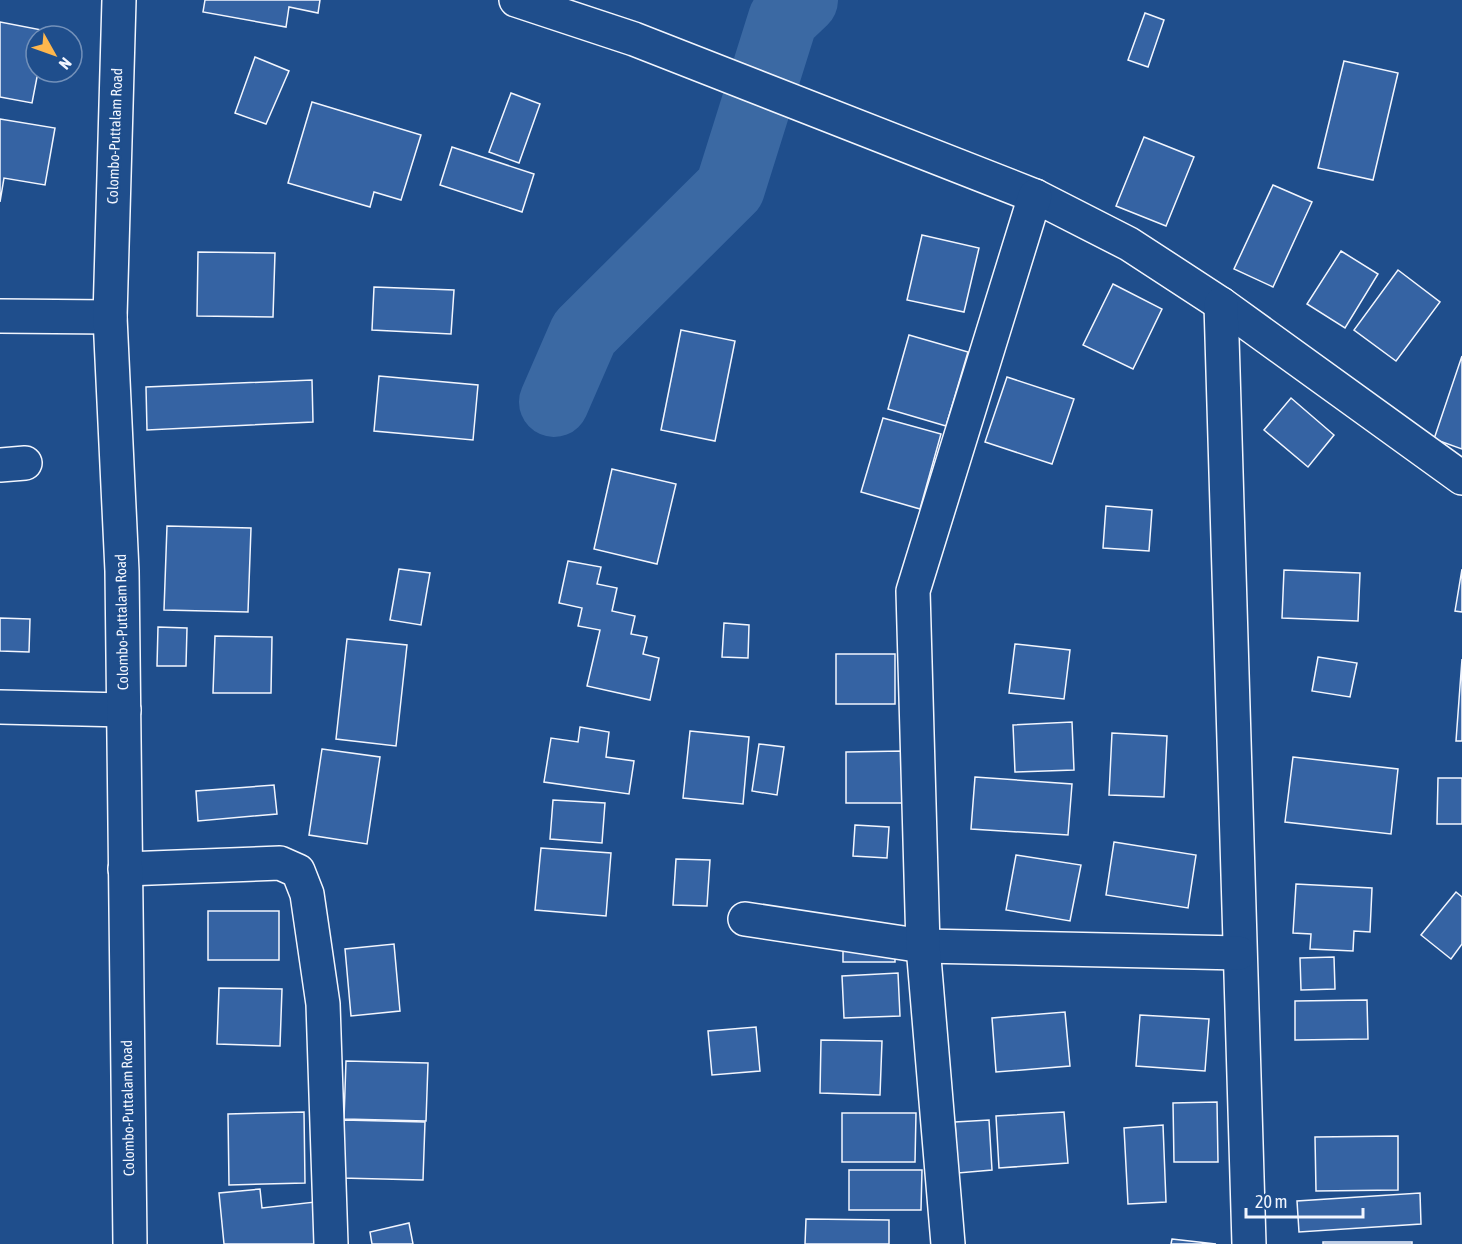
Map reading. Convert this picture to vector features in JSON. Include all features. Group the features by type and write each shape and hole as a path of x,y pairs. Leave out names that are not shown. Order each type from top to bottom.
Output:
{"main road":[{"name":"Colombo-Puttalam Road","path":"119,0 110,317 122,571 130,1244"},
{"path":"516,0 634,39 1035,196 1129,244 1221,304 1462,478"},
{"path":"948,1244 923,946 913,591 1035,196"},
{"path":"1221,304 1249,1244"},
{"path":"0,316 110,317"},
{"path":"0,707 124,710"},
{"path":"125,869 280,863 298,871 307,894 323,1004 331,1244"},
{"path":"745,919 923,946 1239,953"}],"building":[{"path":"205,0 320,0 318,13 289,7 286,27 203,12"},
{"path":"1145,13 1164,20 1148,67 1128,60"},
{"path":"0,22 24,27 24,84 36,84 32,103 0,97"},
{"path":"255,57 289,71 266,124 235,113"},
{"path":"1344,61 1398,73 1373,180 1318,168"},
{"path":"511,93 540,104 519,163 489,152"},
{"path":"312,102 421,135 401,200 374,192 370,207 288,183"},
{"path":"0,119 55,128 45,185 4,178 0,202"},
{"path":"1144,137 1194,157 1166,226 1116,206"},
{"path":"452,147 534,174 522,212 440,185"},
{"path":"1273,185 1312,202 1273,287 1234,269"},
{"path":"922,235 979,248 964,312 907,300"},
{"path":"1341,251 1378,274 1345,328 1307,304"},
{"path":"198,252 275,253 273,317 197,316"},
{"path":"1398,270 1440,302 1396,361 1354,330"},
{"path":"1113,284 1162,309 1133,369 1083,345"},
{"path":"374,287 454,290 451,334 372,330"},
{"path":"681,330 735,341 715,441 661,430"},
{"path":"909,335 968,352 946,426 888,409"},
{"path":"1462,356 1462,449 1434,439"},
{"path":"379,376 478,385 473,440 374,431"},
{"path":"1007,377 1074,399 1052,464 985,442"},
{"path":"312,380 313,422 147,430 146,387"},
{"path":"1291,398 1334,435 1308,467 1264,430"},
{"path":"883,418 941,434 920,509 861,492"},
{"path":"612,469 676,484 657,564 594,549"},
{"path":"1106,506 1152,510 1149,551 1103,548"},
{"path":"167,526 251,528 248,612 164,610"},
{"path":"568,561 601,567 597,584 617,588 612,611 635,616 631,634 647,637 643,654 659,658 650,700 587,686 600,630 578,626 582,608 559,603"},
{"path":"399,569 430,573 421,625 390,620"},
{"path":"1462,569 1462,612 1455,611"},
{"path":"1284,570 1360,573 1358,621 1282,618"},
{"path":"0,618 30,619 29,652 0,651"},
{"path":"724,623 749,625 748,658 722,657"},
{"path":"158,627 187,628 186,666 157,666"},
{"path":"215,636 272,637 271,693 213,693"},
{"path":"347,639 407,645 396,746 336,739"},
{"path":"1015,644 1070,650 1064,699 1009,693"},
{"path":"836,654 895,654 895,704 836,704"},
{"path":"1318,657 1357,663 1350,697 1312,691"},
{"path":"1462,659 1462,741 1456,741"},
{"path":"1072,722 1074,770 1015,772 1013,725"},
{"path":"580,727 609,732 606,757 634,761 629,794 544,782 551,738 578,742"},
{"path":"690,731 749,737 743,804 683,798"},
{"path":"1112,733 1167,736 1164,797 1109,795"},
{"path":"759,744 784,747 777,795 752,791"},
{"path":"322,749 380,757 367,844 309,835"},
{"path":"903,751 903,803 846,803 846,752"},
{"path":"1293,757 1398,769 1391,834 1285,822"},
{"path":"975,777 1072,784 1068,835 971,829"},
{"path":"1438,778 1462,778 1462,824 1437,824"},
{"path":"274,785 277,814 198,821 196,791"},
{"path":"553,800 605,803 602,843 550,839"},
{"path":"855,825 889,827 887,858 853,856"},
{"path":"1114,842 1196,855 1188,908 1106,895"},
{"path":"541,848 611,853 606,916 535,910"},
{"path":"1016,855 1081,865 1070,921 1006,910"},
{"path":"676,859 710,860 707,906 673,905"},
{"path":"1296,884 1372,888 1370,932 1354,931 1353,951 1310,949 1311,934 1293,933"},
{"path":"1456,892 1462,897 1462,944 1451,959 1421,935"},
{"path":"208,911 279,911 279,960 208,960"},
{"path":"394,944 400,1011 351,1016 345,949"},
{"path":"843,946 895,946 895,962 843,962"},
{"path":"1334,957 1335,989 1301,990 1300,958"},
{"path":"898,973 900,1016 844,1018 842,976"},
{"path":"219,988 282,989 280,1046 217,1044"},
{"path":"1367,1000 1368,1039 1295,1040 1295,1001"},
{"path":"1065,1012 1070,1066 996,1072 992,1018"},
{"path":"1140,1015 1209,1019 1205,1071 1136,1066"},
{"path":"756,1027 760,1071 712,1075 708,1031"},
{"path":"821,1040 882,1041 880,1095 820,1093"},
{"path":"346,1061 428,1063 426,1121 344,1119"},
{"path":"1217,1102 1218,1162 1174,1162 1173,1103"},
{"path":"304,1112 305,1183 229,1185 228,1114"},
{"path":"1064,1112 1068,1163 999,1168 996,1116"},
{"path":"842,1113 916,1113 915,1162 842,1162"},
{"path":"343,1120 425,1122 423,1180 341,1178"},
{"path":"989,1120 992,1170 958,1173 955,1122"},
{"path":"1163,1125 1166,1202 1128,1204 1124,1128"},
{"path":"1398,1136 1398,1190 1316,1191 1315,1137"},
{"path":"849,1170 922,1170 921,1210 849,1210"},
{"path":"260,1189 262,1208 324,1201 328,1244 224,1244 219,1193"},
{"path":"1420,1193 1421,1224 1299,1232 1297,1201"},
{"path":"806,1219 889,1220 889,1244 805,1244"},
{"path":"409,1223 413,1244 372,1244 370,1232"},
{"path":"1172,1239 1216,1244 1171,1244"},
{"path":"1323,1242 1412,1242 1412,1244 1323,1244"}],"waterway":[{"path":"554,402 584,333 730,188 783,19 803,0"}]}
